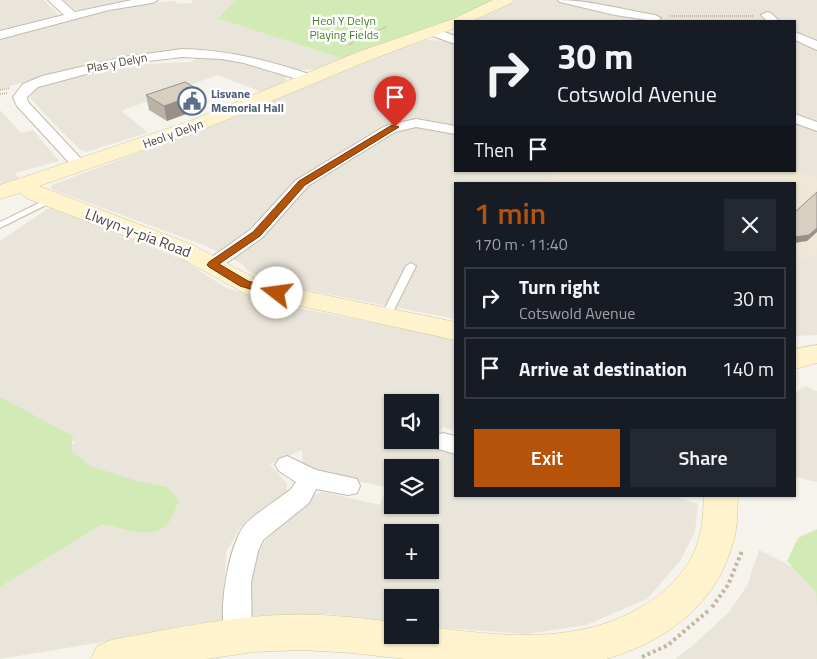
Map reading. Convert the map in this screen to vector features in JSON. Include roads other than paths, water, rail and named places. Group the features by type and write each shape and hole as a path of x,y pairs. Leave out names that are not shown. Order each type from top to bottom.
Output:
{"street":[{"path":"54,0 72,16"},
{"path":"0,35 109,7 152,0"},
{"path":"461,20 506,0"},
{"path":"564,0 655,18"},
{"name":"Heol y Delyn","path":"12,189 197,125 364,56 454,23"},
{"path":"434,32 454,40"},
{"path":"796,36 817,46"},
{"name":"Plas y Delyn","path":"80,166 22,103 20,97 27,88 41,81 106,64 155,56 190,53 238,58 310,79"},
{"path":"212,265 256,234 302,183 390,129 416,123 454,130"},
{"name":"Llwyn-y-pia Road","path":"12,189 29,191 184,250 244,283 266,291 454,331"},
{"path":"796,359 817,354"},
{"path":"287,465 296,473 310,479 348,486"},
{"path":"238,637 238,582 245,551 253,533 300,496 310,479"},
{"path":"111,659 238,637 279,633 324,633 466,650 524,654 586,647 633,632 668,611 697,584 710,562 721,524 716,497"}],"lane":[{"path":"0,225 52,200"},
{"path":"386,316 411,266"}],"place":[{"name":"Lisvane Memorial Hall","path":"192,101"}],"park label":[{"name":"Heol Y Delyn Playing Fields","path":"344,28"}]}
